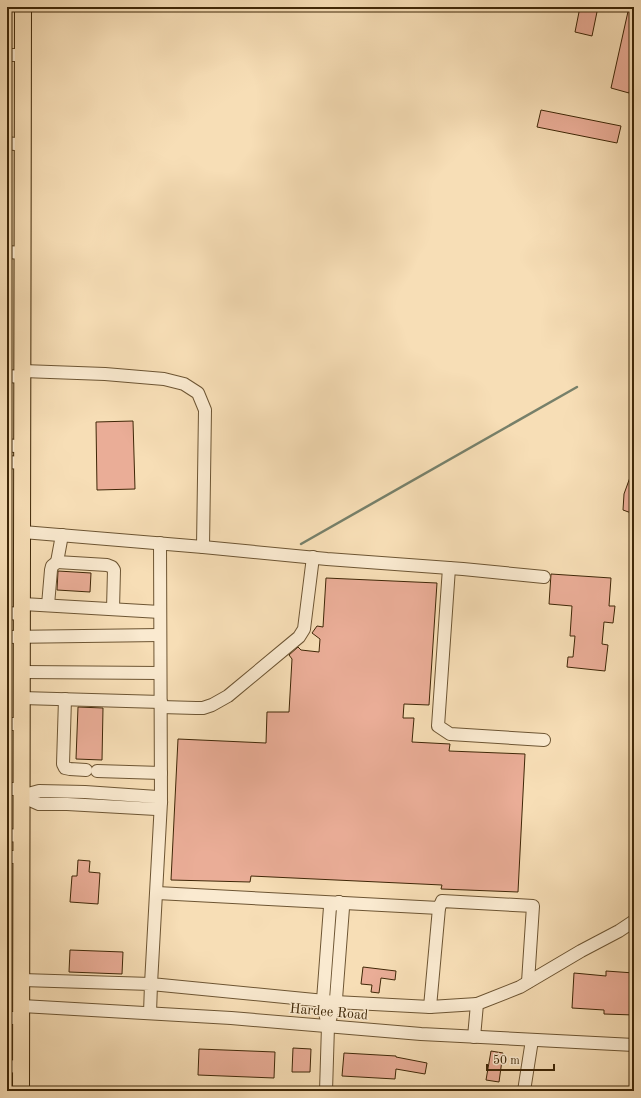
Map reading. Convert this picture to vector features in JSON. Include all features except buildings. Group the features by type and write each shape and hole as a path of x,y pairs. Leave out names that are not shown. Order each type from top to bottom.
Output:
{"main road":[{"path":"22,1091 14,1066 17,1014 22,980 14,857 14,835 17,791 15,724 22,698 22,672 15,637 22,532 15,454 17,374 15,252 23,145 23,7"}],"street":[{"path":"7,55 23,54"},
{"path":"7,143 23,145"},
{"path":"17,374 106,374 164,379 184,384 198,393 205,410 203,547"},
{"path":"22,532 544,577"},
{"path":"48,605 50,570 57,562 62,535"},
{"path":"150,1013 161,802 160,543"},
{"path":"22,698 161,704 196,708 203,708 212,705 228,696 299,637 304,629 313,557"},
{"path":"57,562 107,565 112,567 114,570 113,609"},
{"path":"449,568 438,726 450,734 544,740"},
{"path":"18,610 48,605 160,612"},
{"path":"15,637 160,635"},
{"path":"22,672 160,673"},
{"path":"65,699 63,764 65,768 161,773"},
{"path":"17,791 39,804 156,809 161,802"},
{"path":"157,893 439,908"},
{"path":"430,1007 439,908 442,901 533,906 528,982"},
{"path":"328,1026 323,1000 330,907 339,902"},
{"path":"326,1091 328,1026 335,1002 343,908 339,902"},
{"path":"22,980 151,984 335,1002 430,1007 477,1004 520,987 634,921"},
{"path":"474,1037 477,1004"},
{"name":"Hardee Road","path":"17,1014 150,1013 474,1037 634,1045"},
{"path":"524,1091 532,1040"}],"waterway":[{"path":"301,544 577,387"}]}
